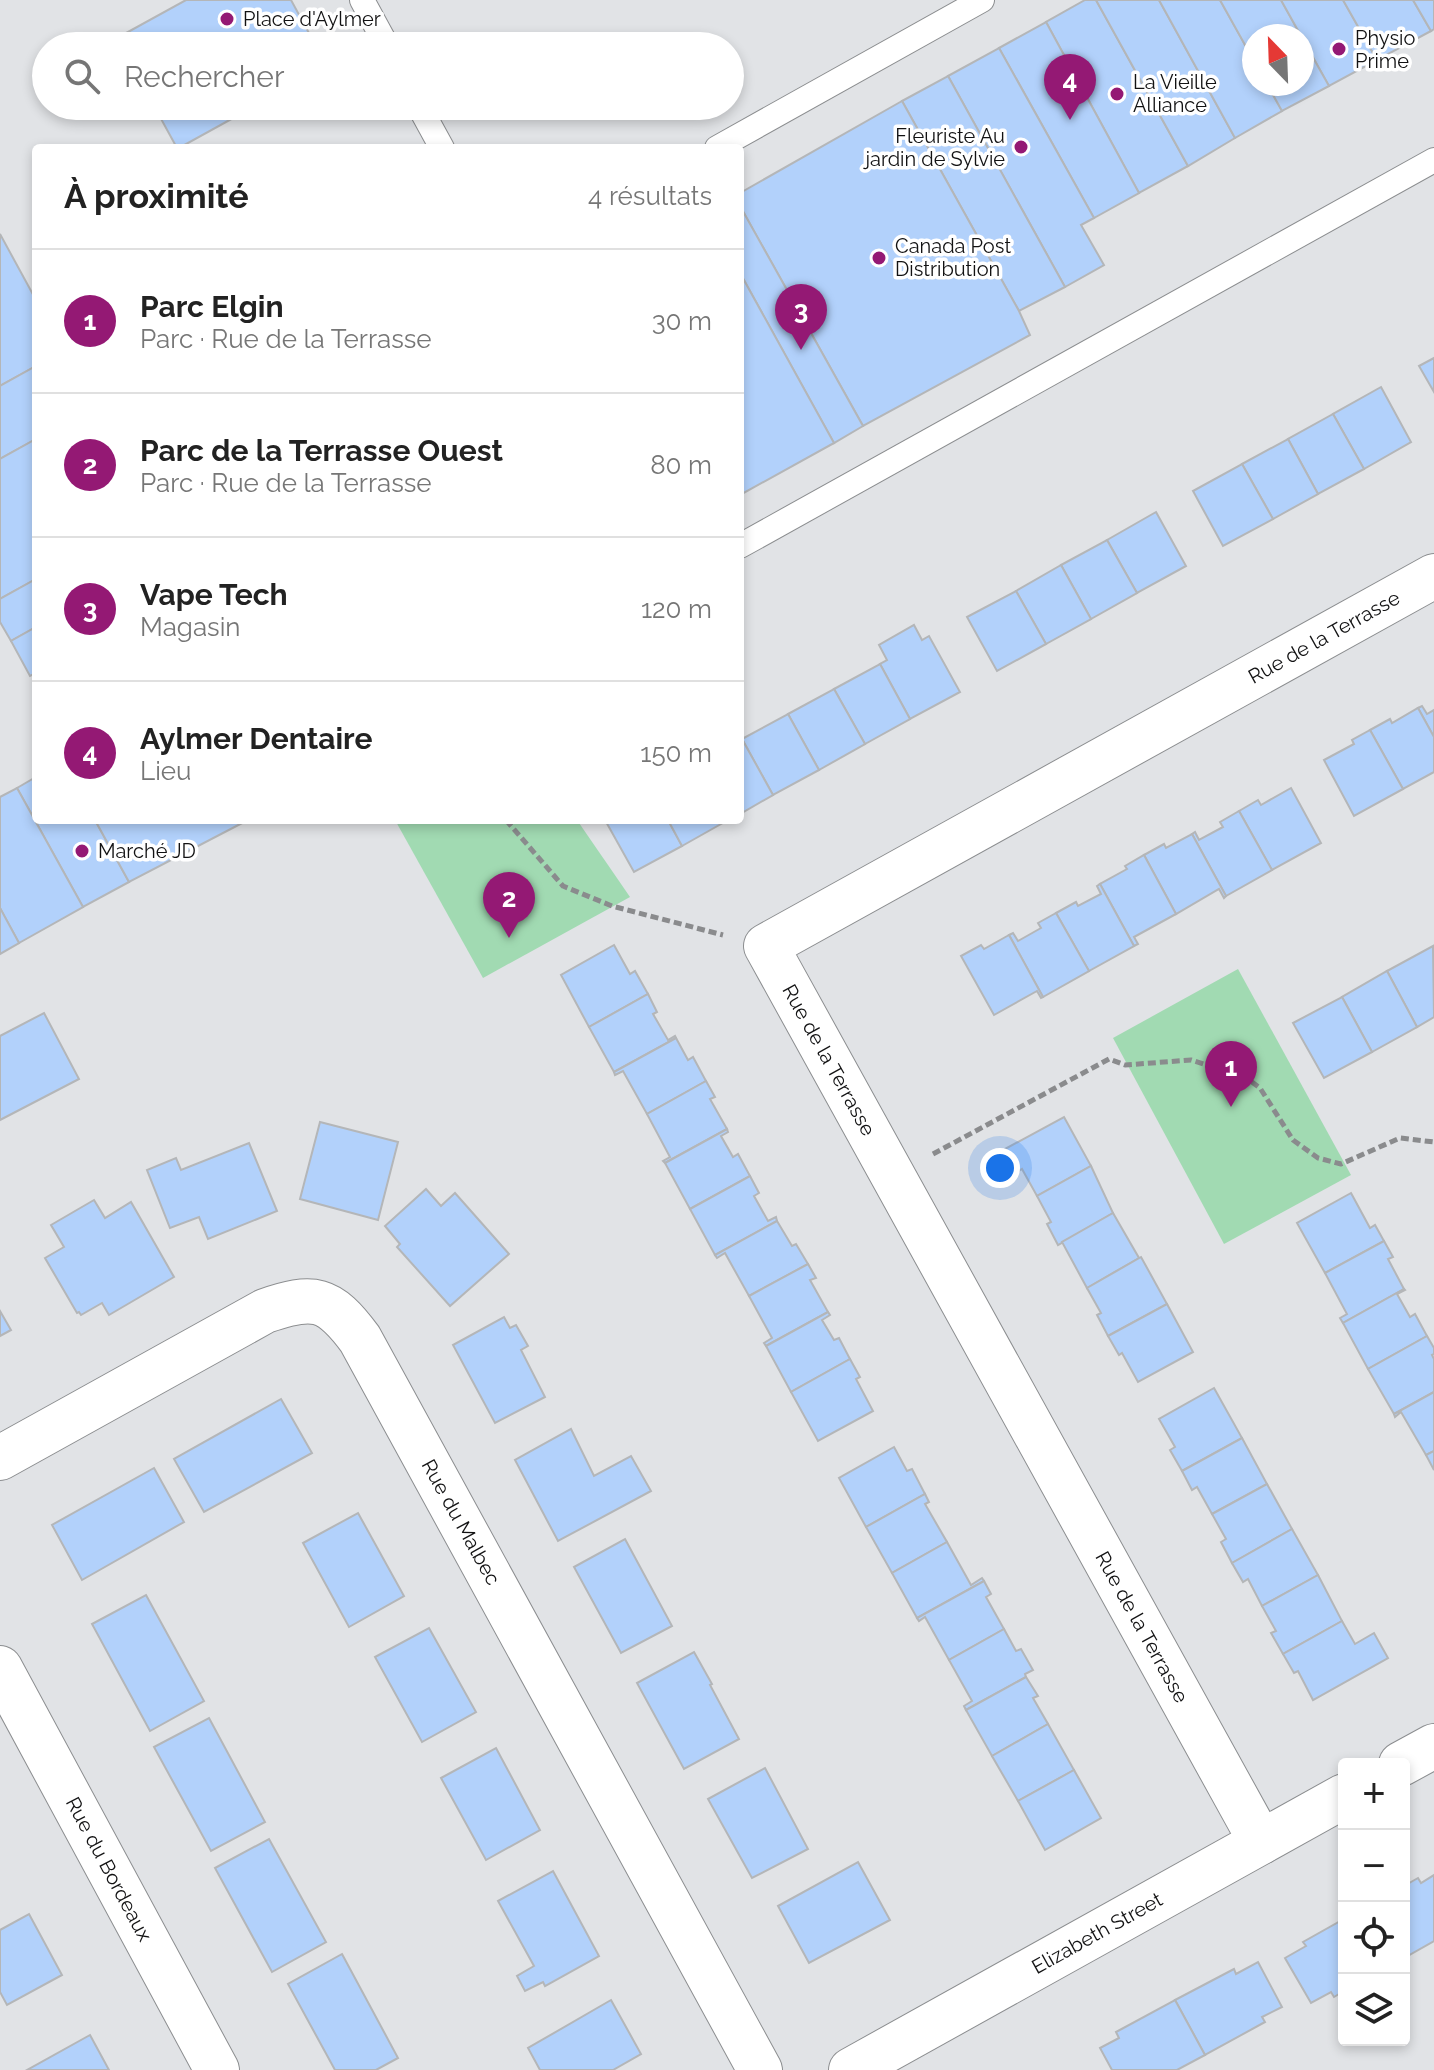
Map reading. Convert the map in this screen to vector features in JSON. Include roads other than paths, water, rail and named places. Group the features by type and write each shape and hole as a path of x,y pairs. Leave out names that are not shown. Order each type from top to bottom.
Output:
{"street":[{"name":"Rue de la Terrasse","path":"1261,1842 766,946 1434,576"},
{"name":"Rue du Malbec","path":"0,1458 265,1311 294,1301 321,1303 342,1315 360,1339 760,2070"},
{"name":"Rue du Bordeaux","path":"0,1668 217,2070"},
{"path":"1410,1759 1434,1746"},
{"name":"Elizabeth Street","path":"851,2070 1338,1799"}],"lane":[{"path":"362,0 379,32"},
{"path":"724,144 982,0"},
{"path":"427,120 440,144"},
{"path":"744,544 1434,160"}],"place":[{"name":"Place d'Aylmer","path":"227,19"},
{"name":"Physio Prime","path":"1339,49"},
{"name":"La Vieille Alliance","path":"1117,94"},
{"name":"Aylmer Dentaire","path":"1070,120"},
{"name":"Fleuriste Au jardin de Sylvie","path":"1021,147"},
{"name":"Canada Post Distribution","path":"879,258"},
{"name":"Vape Tech","path":"801,350"},
{"name":"Marché JD","path":"82,851"},
{"name":"Parc de la Terrasse Ouest","path":"509,938"},
{"name":"Parc Elgin","path":"1231,1107"}]}
